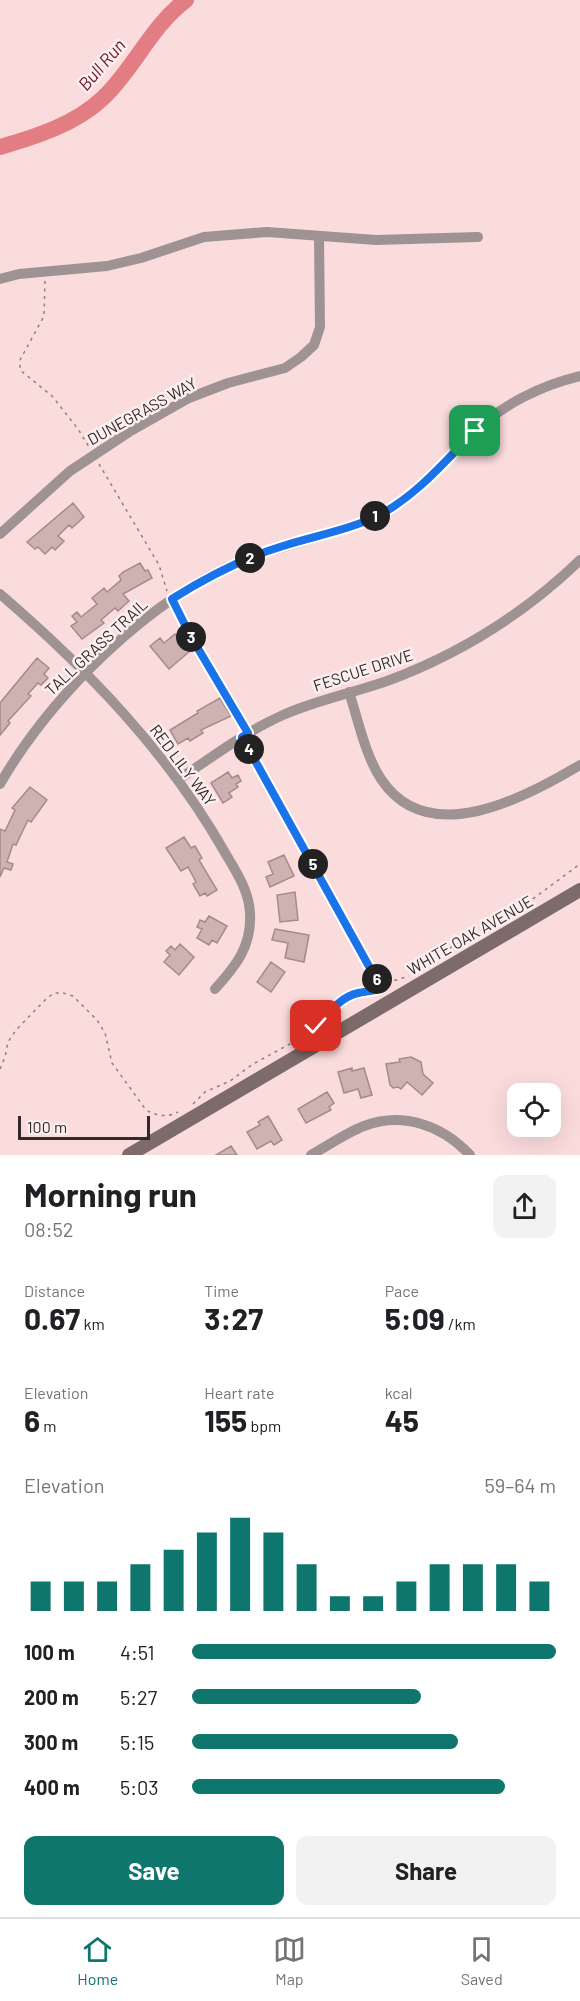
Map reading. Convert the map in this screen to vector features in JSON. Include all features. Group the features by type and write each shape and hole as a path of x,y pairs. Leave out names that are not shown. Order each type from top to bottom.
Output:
{"street":[{"path":"0,279 43,271 107,266 141,258 204,237 267,232 376,240 478,237"},
{"name":"DUNEGRASS WAY","path":"0,534 55,484 94,454 189,398 228,383 285,368 314,345 320,327 319,236"},
{"name":"TALL GRASS TRAIL","path":"0,784 43,720 86,674 130,633 172,599 242,561 281,547 340,531 382,513 411,495 432,477 475,431 500,411 537,391 580,376"},
{"name":"FESCUE DRIVE","path":"178,780 245,735 297,709 384,682 425,666 474,640 530,603 580,560"},
{"name":"RED LILY WAY","path":"0,594 33,622 132,722 178,780 229,859 250,907 250,929 244,952 235,967 215,989"},
{"path":"349,692 373,763 381,778 400,800 426,812 454,815 498,804 540,787 580,765"},
{"name":"WHITE OAK AVENUE","path":"129,1155 580,890"},
{"path":"312,1155 362,1126 394,1120 417,1122 432,1127 448,1136 470,1155"}],"path":[{"path":"43,271 44,316 20,360 20,370 52,396 78,429 159,565 166,590 388,1001"},
{"path":"418,972 454,945 522,907 580,864"},
{"path":"192,1104 205,1092 230,1081 254,1064 299,1039 348,996 375,992 393,981 411,976"},
{"path":"0,1069 8,1042 16,1030 46,999 54,993 63,993 73,996 97,1020 105,1033 112,1063 146,1110 154,1115 163,1116 180,1111"}],"building":[{"path":"73,503 84,517 72,528 69,525 58,536 64,541 55,550 52,547 45,554 38,547 35,549 27,542"},
{"path":"140,563 145,571 148,570 152,578 123,594 129,601 118,611 115,608 101,620 104,623 82,639 71,626 77,622 72,616 77,612 81,617 97,604 92,598 104,588 107,592 121,580 119,576 123,572"},
{"path":"175,634 190,651 169,669 150,646 160,638 164,643"},
{"path":"37,658 49,668 44,674 48,678 41,685 38,683 28,694 31,696 8,721 10,723 0,735 0,703"},
{"path":"220,698 231,716 201,730 203,733 190,741 188,738 178,744 170,730"},
{"path":"228,772 232,778 238,775 241,781 236,784 238,787 229,793 232,797 223,803 211,783"},
{"path":"30,787 47,800 31,822 28,820 16,845 13,844 7,862 13,864 11,870 4,868 0,877 0,829 5,831 15,810 12,808"},
{"path":"184,837 191,848 195,846 202,858 199,860 217,890 207,896 205,893 200,896 193,884 196,882 188,867 181,871 166,848"},
{"path":"284,855 294,876 270,887 266,877 273,874 268,862"},
{"path":"295,892 298,920 280,922 277,895"},
{"path":"209,916 227,926 217,943 212,940 209,945 197,938 202,929 197,927 200,920 205,922"},
{"path":"275,929 309,935 304,962 285,958 288,943 272,940"},
{"path":"180,944 194,957 179,975 164,962 170,955 166,951 171,946 175,950"},
{"path":"271,962 285,972 271,992 257,982"},
{"path":"411,1057 421,1062 423,1074 433,1083 422,1095 407,1082 401,1089 390,1085 386,1064 400,1062 399,1059"},
{"path":"352,1068 352,1071 364,1068 372,1095 361,1098 358,1089 344,1093 338,1072"},
{"path":"327,1092 334,1103 329,1107 331,1110 306,1123 298,1109"},
{"path":"268,1116 282,1140 274,1145 271,1141 257,1149 247,1132 260,1125 258,1122"},
{"path":"231,1146 237,1155 216,1155"}],"waterway":[{"name":"Bull Run","path":"0,147 27,139 68,122 92,107 114,87 163,22 186,0"}],"route":[{"path":"316,1026 348,996 375,992 381,988 242,737 248,733 190,635 172,599 242,561 281,547 340,531 382,513 411,495 432,477 475,431"}]}
